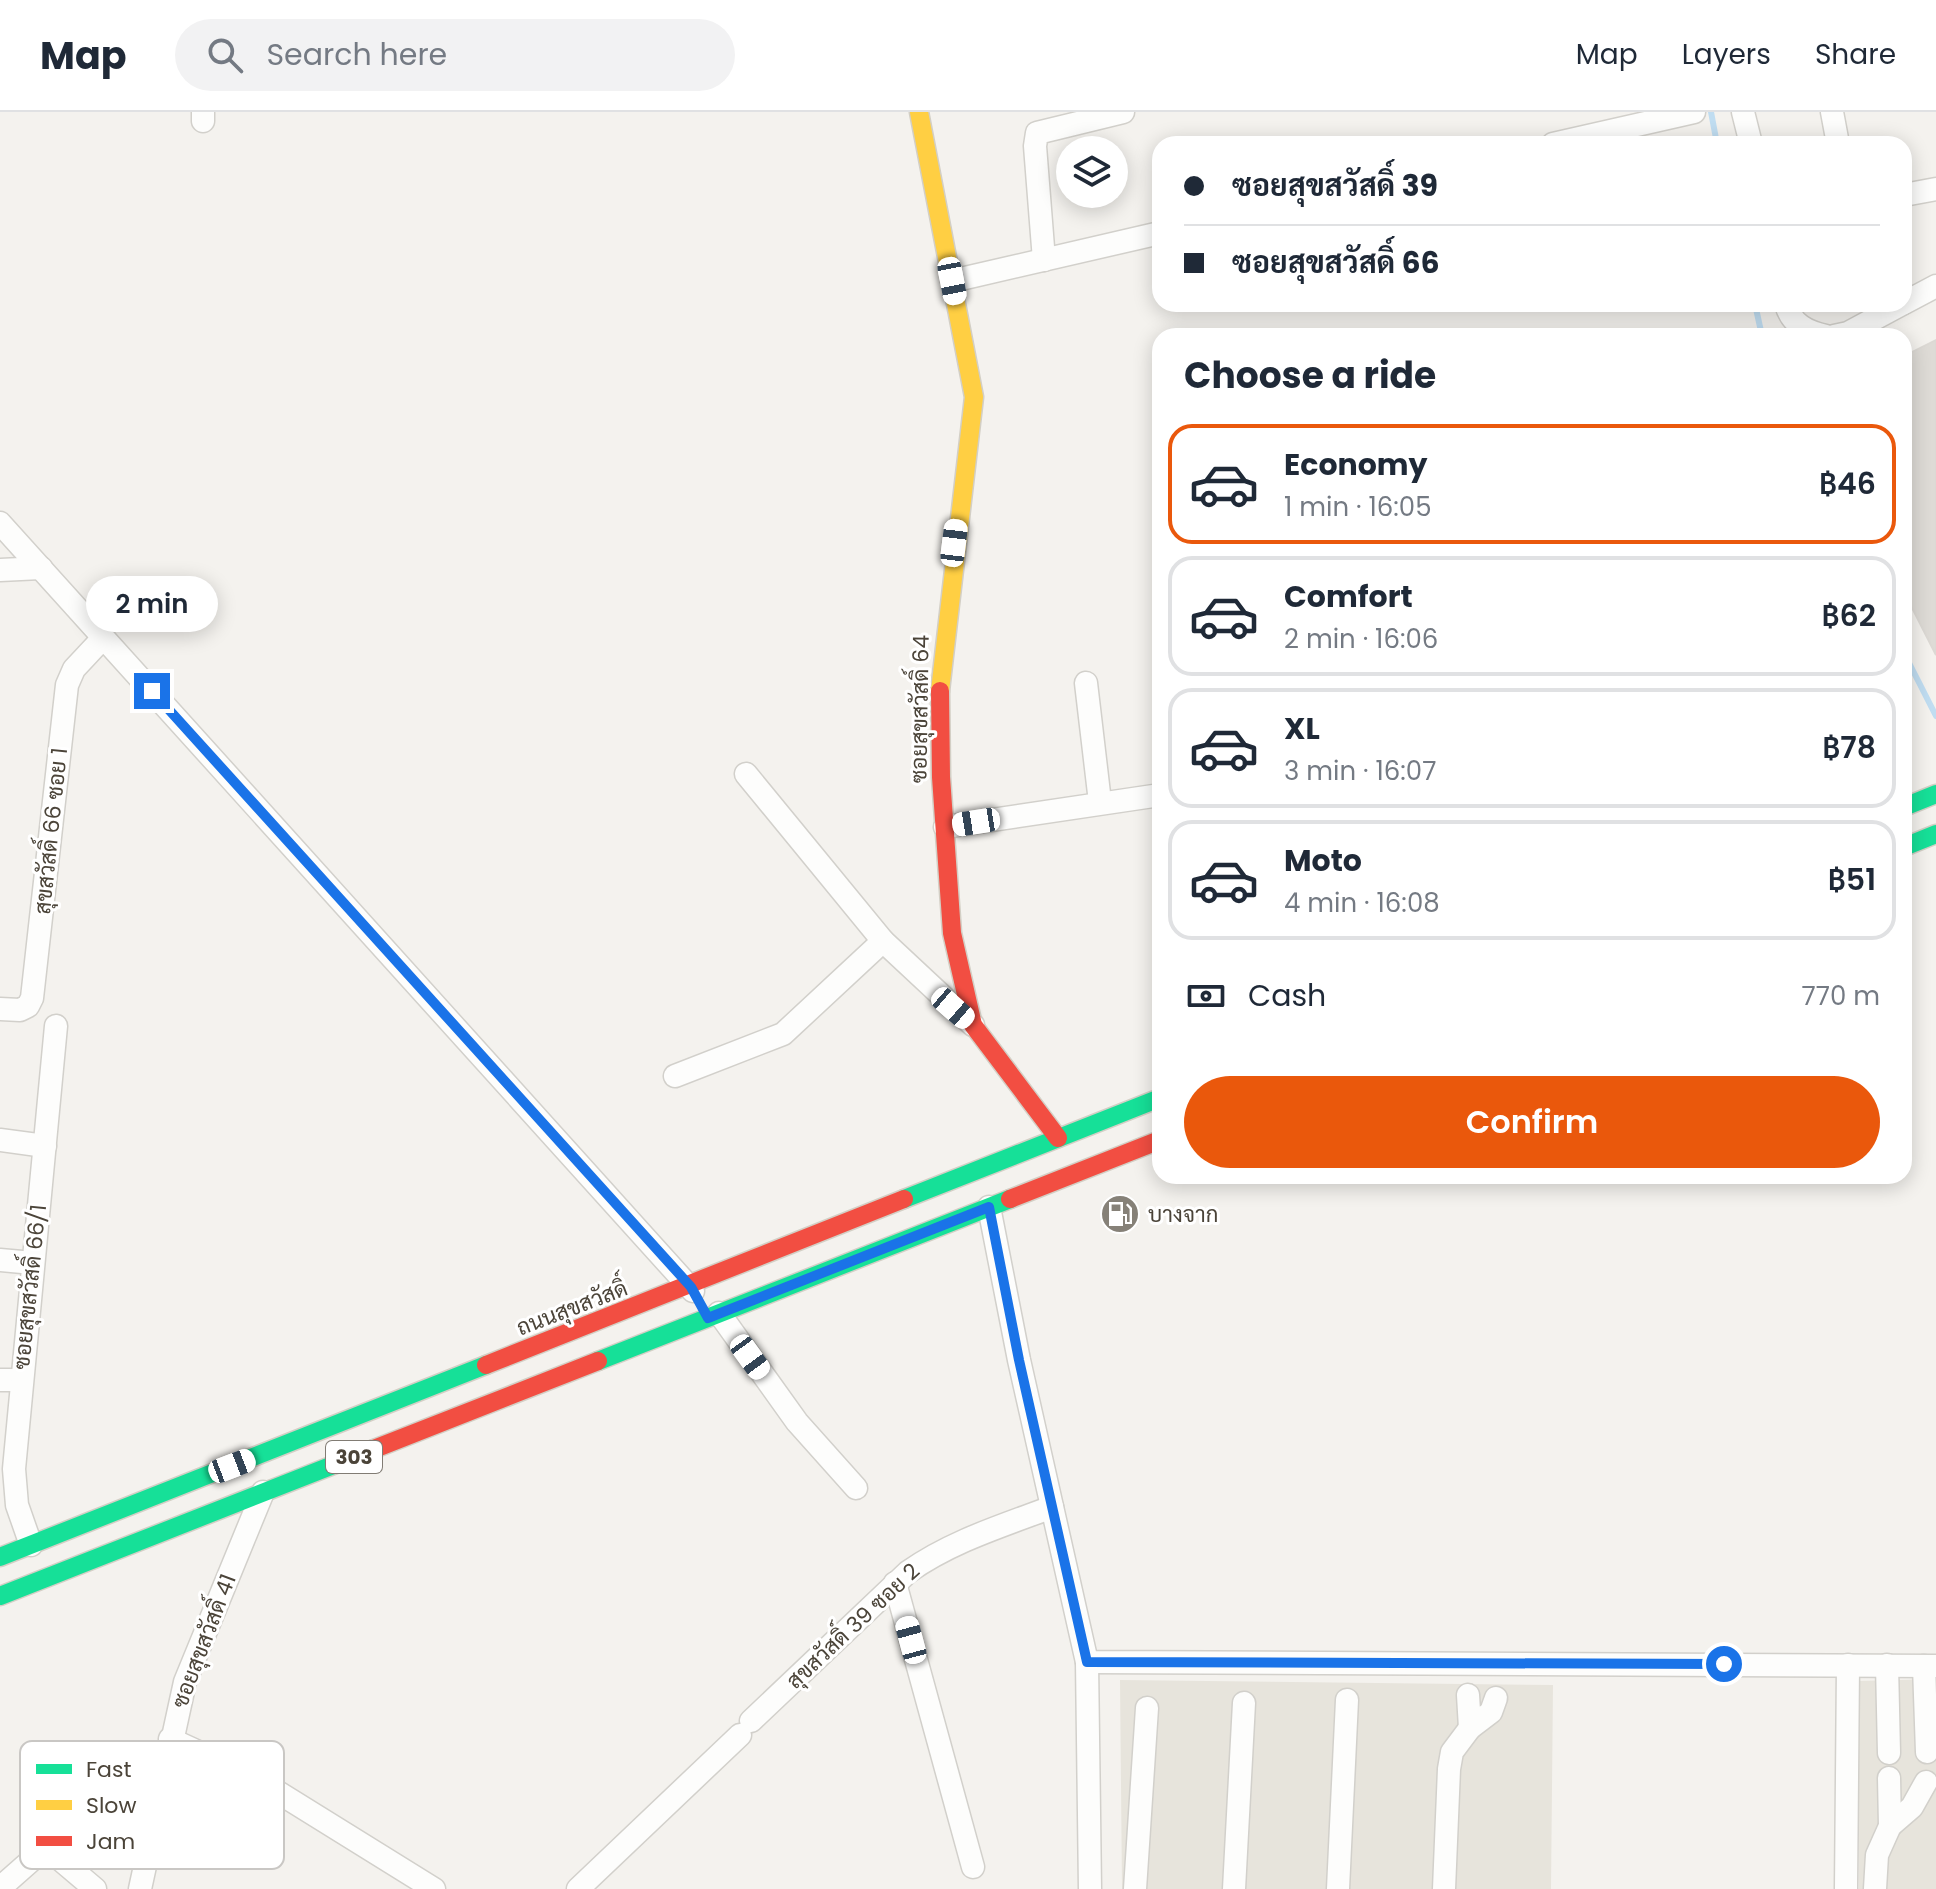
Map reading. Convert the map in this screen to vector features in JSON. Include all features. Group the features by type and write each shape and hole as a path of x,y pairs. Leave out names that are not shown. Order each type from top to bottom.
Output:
{"main road":[{"name":"ซอยสุขสวัสดิ์ 64","path":"919,112 974,397 940,670 952,933 973,1025 1058,1138"},
{"path":"1912,804 1936,794"},
{"path":"1912,844 1936,834"},
{"name":"ถนนสุขสวัสดิ์","path":"0,1557 691,1287 1152,1101"},
{"name":"303","path":"0,1596 1152,1143"}],"street":[{"path":"1044,260 1035,146 1037,133 1123,112"},
{"path":"1592,136 1694,112"},
{"path":"1743,112 1749,136"},
{"path":"1832,112 1836,136"},
{"path":"1912,194 1936,189"},
{"path":"952,281 1152,235"},
{"path":"1912,299 1936,286"},
{"path":"1788,312 1802,328"},
{"path":"1857,328 1888,312"},
{"path":"0,523 691,1287 797,1422 856,1488"},
{"path":"0,570 41,568"},
{"name":"สุขสวัสดิ์ 66 ซอย 1","path":"0,1009 20,1010 28,1006 32,998 67,685 74,669 103,638"},
{"path":"1086,683 1100,802"},
{"path":"746,774 883,941 973,1025"},
{"path":"945,827 1152,796"},
{"path":"675,1076 783,1034 883,941"},
{"name":"ซอยสุขสวัสดิ์ 66/1","path":"31,1545 17,1505 10,1380 33,1263 56,1026"},
{"path":"0,1140 45,1146"},
{"path":"989,1207 1087,1662 1090,1889"},
{"path":"0,1260 33,1263"},
{"name":"ซอยสุขสวัสดิ์ 41","path":"170,1739 185,1682 263,1492"},
{"name":"สุขสวัสดิ์ 39 ซอย 2","path":"578,1889 895,1583 935,1553 1052,1507"},
{"path":"895,1583 973,1867"},
{"path":"1087,1662 1497,1681 1848,1665 1930,1666 1927,1752"},
{"path":"1846,1889 1848,1665"},
{"path":"1887,1665 1889,1753"},
{"path":"1469,1680 1470,1728"},
{"path":"1444,1889 1452,1752 1470,1728 1491,1712 1497,1681"},
{"path":"1338,1889 1347,1700"},
{"path":"1234,1889 1244,1703"},
{"path":"1135,1889 1147,1708"},
{"path":"170,1739 174,1741"},
{"path":"1889,1778 1890,1826"},
{"path":"1875,1889 1877,1855 1890,1826 1912,1807 1926,1782"},
{"path":"284,1796 434,1889"},
{"path":"0,1888 22,1869"},
{"path":"71,1869 95,1889"},
{"name":"ซอยสุขสวัสดิ์ 41","path":"140,1889 144,1869"}],"shaded area":[{"path":"1936,1679 1936,1889 1859,1889 1858,1681"},
{"path":"1120,1680 1553,1685 1551,1889 1122,1889"}],"building":[{"path":"1936,340 1936,655 1912,608 1912,352"}],"waterway":[{"path":"1711,112 1716,136"},
{"path":"1757,312 1760,328"},
{"path":"1912,669 1936,716"}],"traffic: fast":[{"path":"1912,804 1936,794"},
{"path":"1912,844 1936,834"},
{"path":"904,1199 1152,1101"},
{"path":"598,1361 1010,1199"},
{"path":"0,1557 486,1365"},
{"path":"0,1596 374,1449"}],"traffic: slow":[{"path":"919,112 974,397 940,691"}],"traffic: jam":[{"path":"940,691 941,777 952,933 973,1025 1058,1138"},
{"path":"1010,1199 1152,1143"},
{"path":"486,1365 904,1199"},
{"path":"374,1449 598,1361"}],"place":[{"name":"บางจาก","path":"1120,1214"}],"route":[{"path":"152,691 691,1287 708,1318 989,1207 1019,1360 1087,1662 1724,1664"}]}
